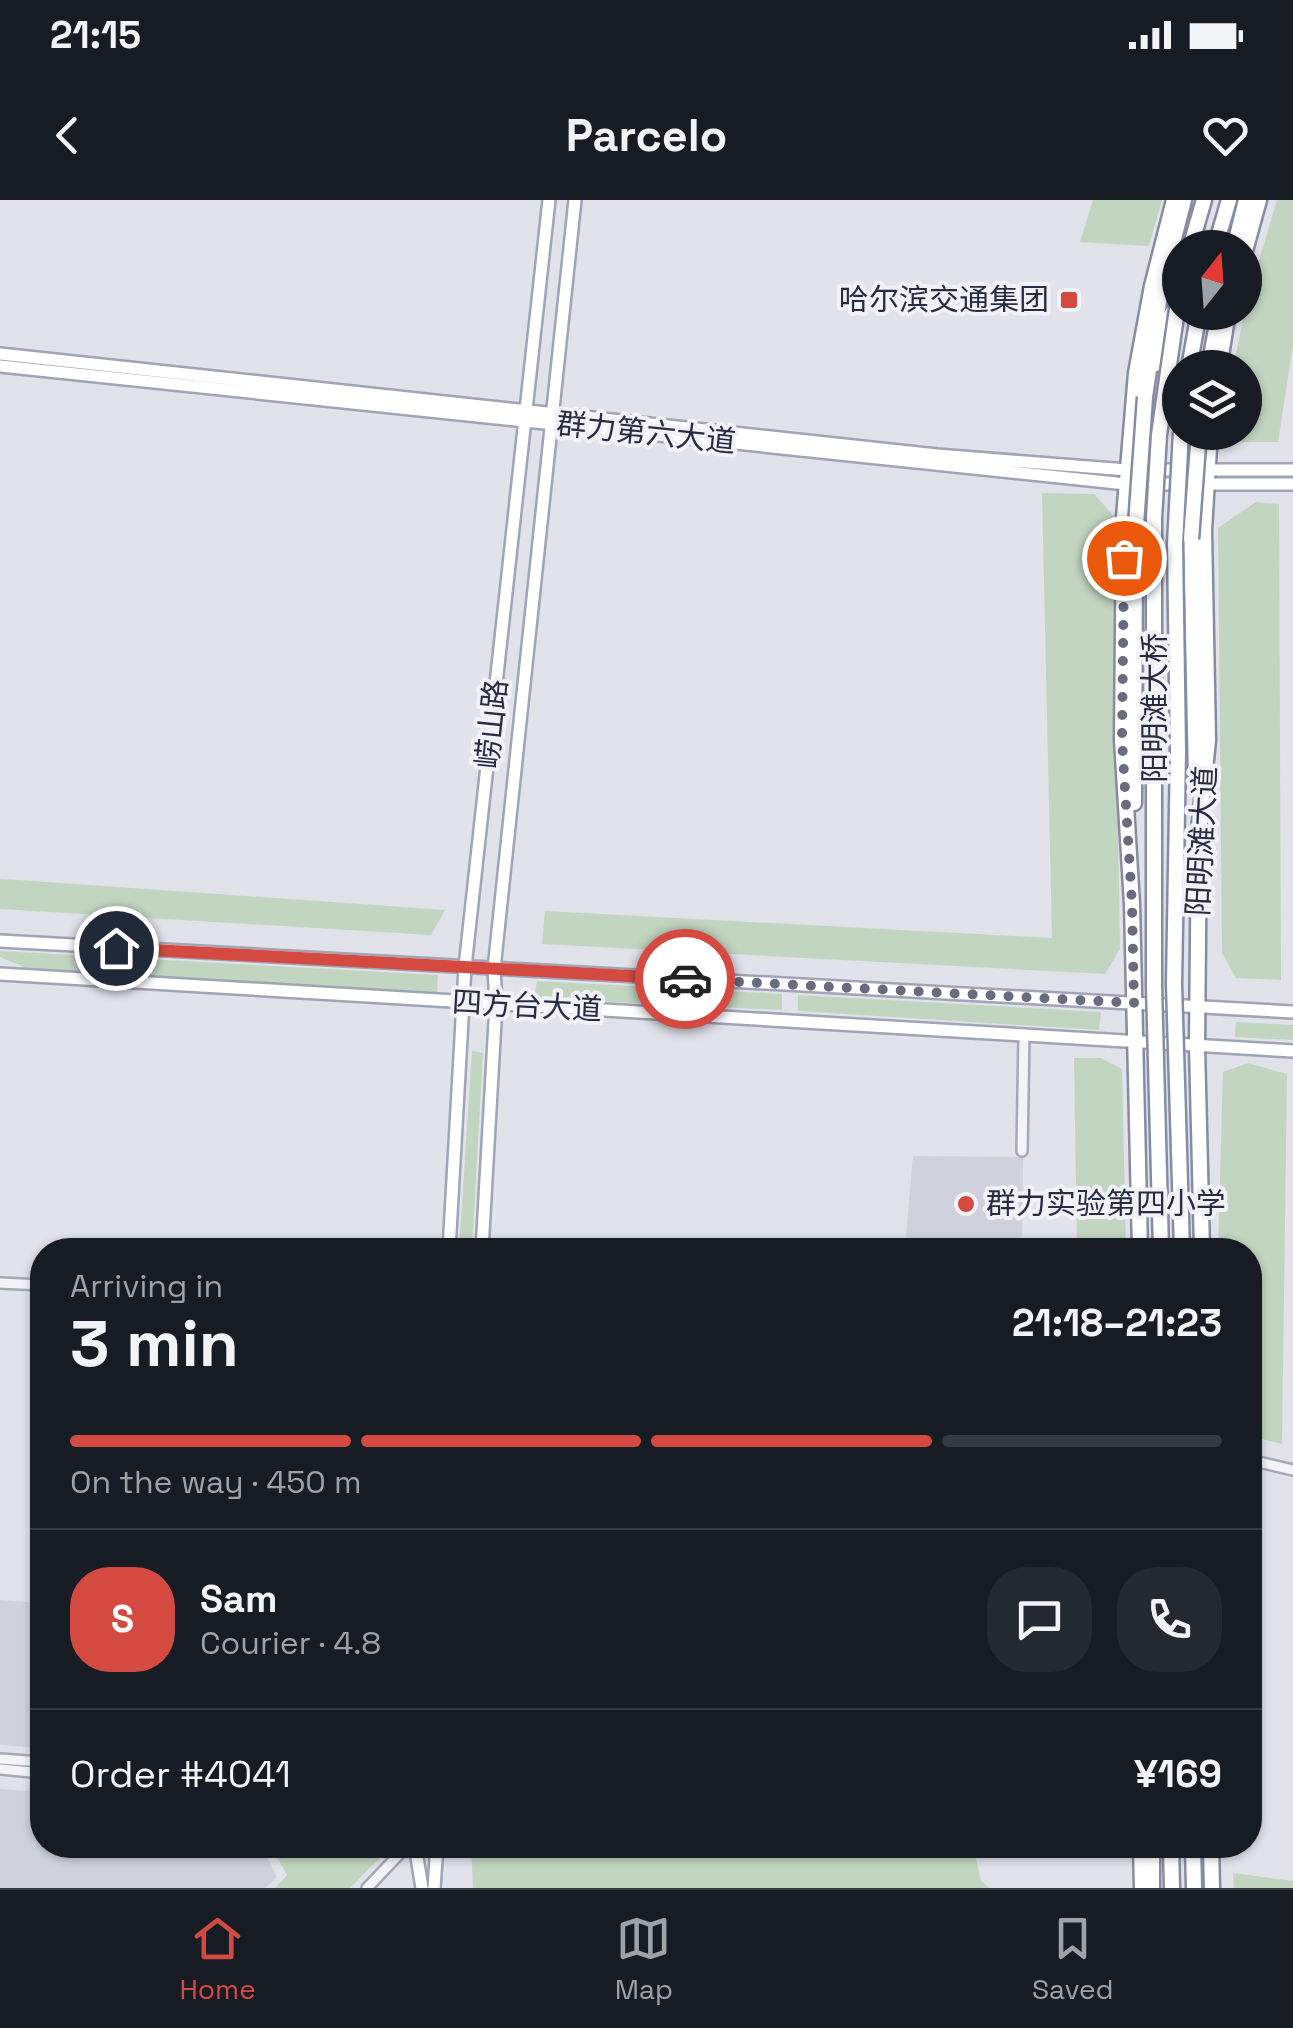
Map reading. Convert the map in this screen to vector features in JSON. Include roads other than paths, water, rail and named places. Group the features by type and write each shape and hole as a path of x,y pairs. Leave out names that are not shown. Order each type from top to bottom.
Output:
{"highway":[{"path":"1140,1238 1132,904 1122,740 1126,477 1136,373 1174,200"},
{"path":"1132,904 1135,512 1159,300 1184,200"},
{"path":"1195,230 1204,200"},
{"path":"1220,230 1228,200"},
{"path":"1238,230 1246,200"},
{"path":"1251,230 1259,200"},
{"path":"1145,397 1166,330"},
{"name":"阳明滩大桥","path":"1161,1238 1154,986 1154,530 1159,436 1174,330"},
{"name":"阳明滩大桥","path":"1180,450 1175,544 1178,752 1174,984 1182,1238"},
{"path":"1198,450 1191,539 1198,831"},
{"name":"阳明滩大道","path":"1202,1238 1198,831 1208,740 1208,450"},
{"path":"1141,1858 1142,1888"},
{"path":"1152,1858 1152,1888"},
{"path":"1171,1858 1172,1888"},
{"path":"1193,1858 1194,1888"},
{"path":"1211,1858 1212,1888"},
{"path":"1219,1858 1220,1888"}],"main road":[{"name":"崂山路","path":"450,1238 466,967 549,200"},
{"name":"崂山路","path":"483,1238 496,1004 494,969 575,200"},
{"name":"群力第六大道","path":"0,354 526,416"},
{"name":"群力第六大道","path":"0,366 937,455 1126,477 1293,484"},
{"name":"群力第六大道","path":"1206,478 1293,470"},
{"name":"四方台大道","path":"0,942 1293,1012"},
{"name":"四方台大道","path":"0,974 1293,1051"},
{"path":"415,1858 422,1888"},
{"path":"434,1888 435,1858"}],"street":[{"path":"1022,1151 1024,1034"},
{"path":"0,1282 30,1284"},
{"path":"1262,1463 1293,1470"},
{"path":"0,1759 30,1761"},
{"path":"0,1770 30,1771"},
{"path":"367,1888 398,1858"}],"place":[{"name":"哈尔滨交通集团","path":"1069,300"},
{"name":"群力实验第四小学","path":"966,1204"}]}
